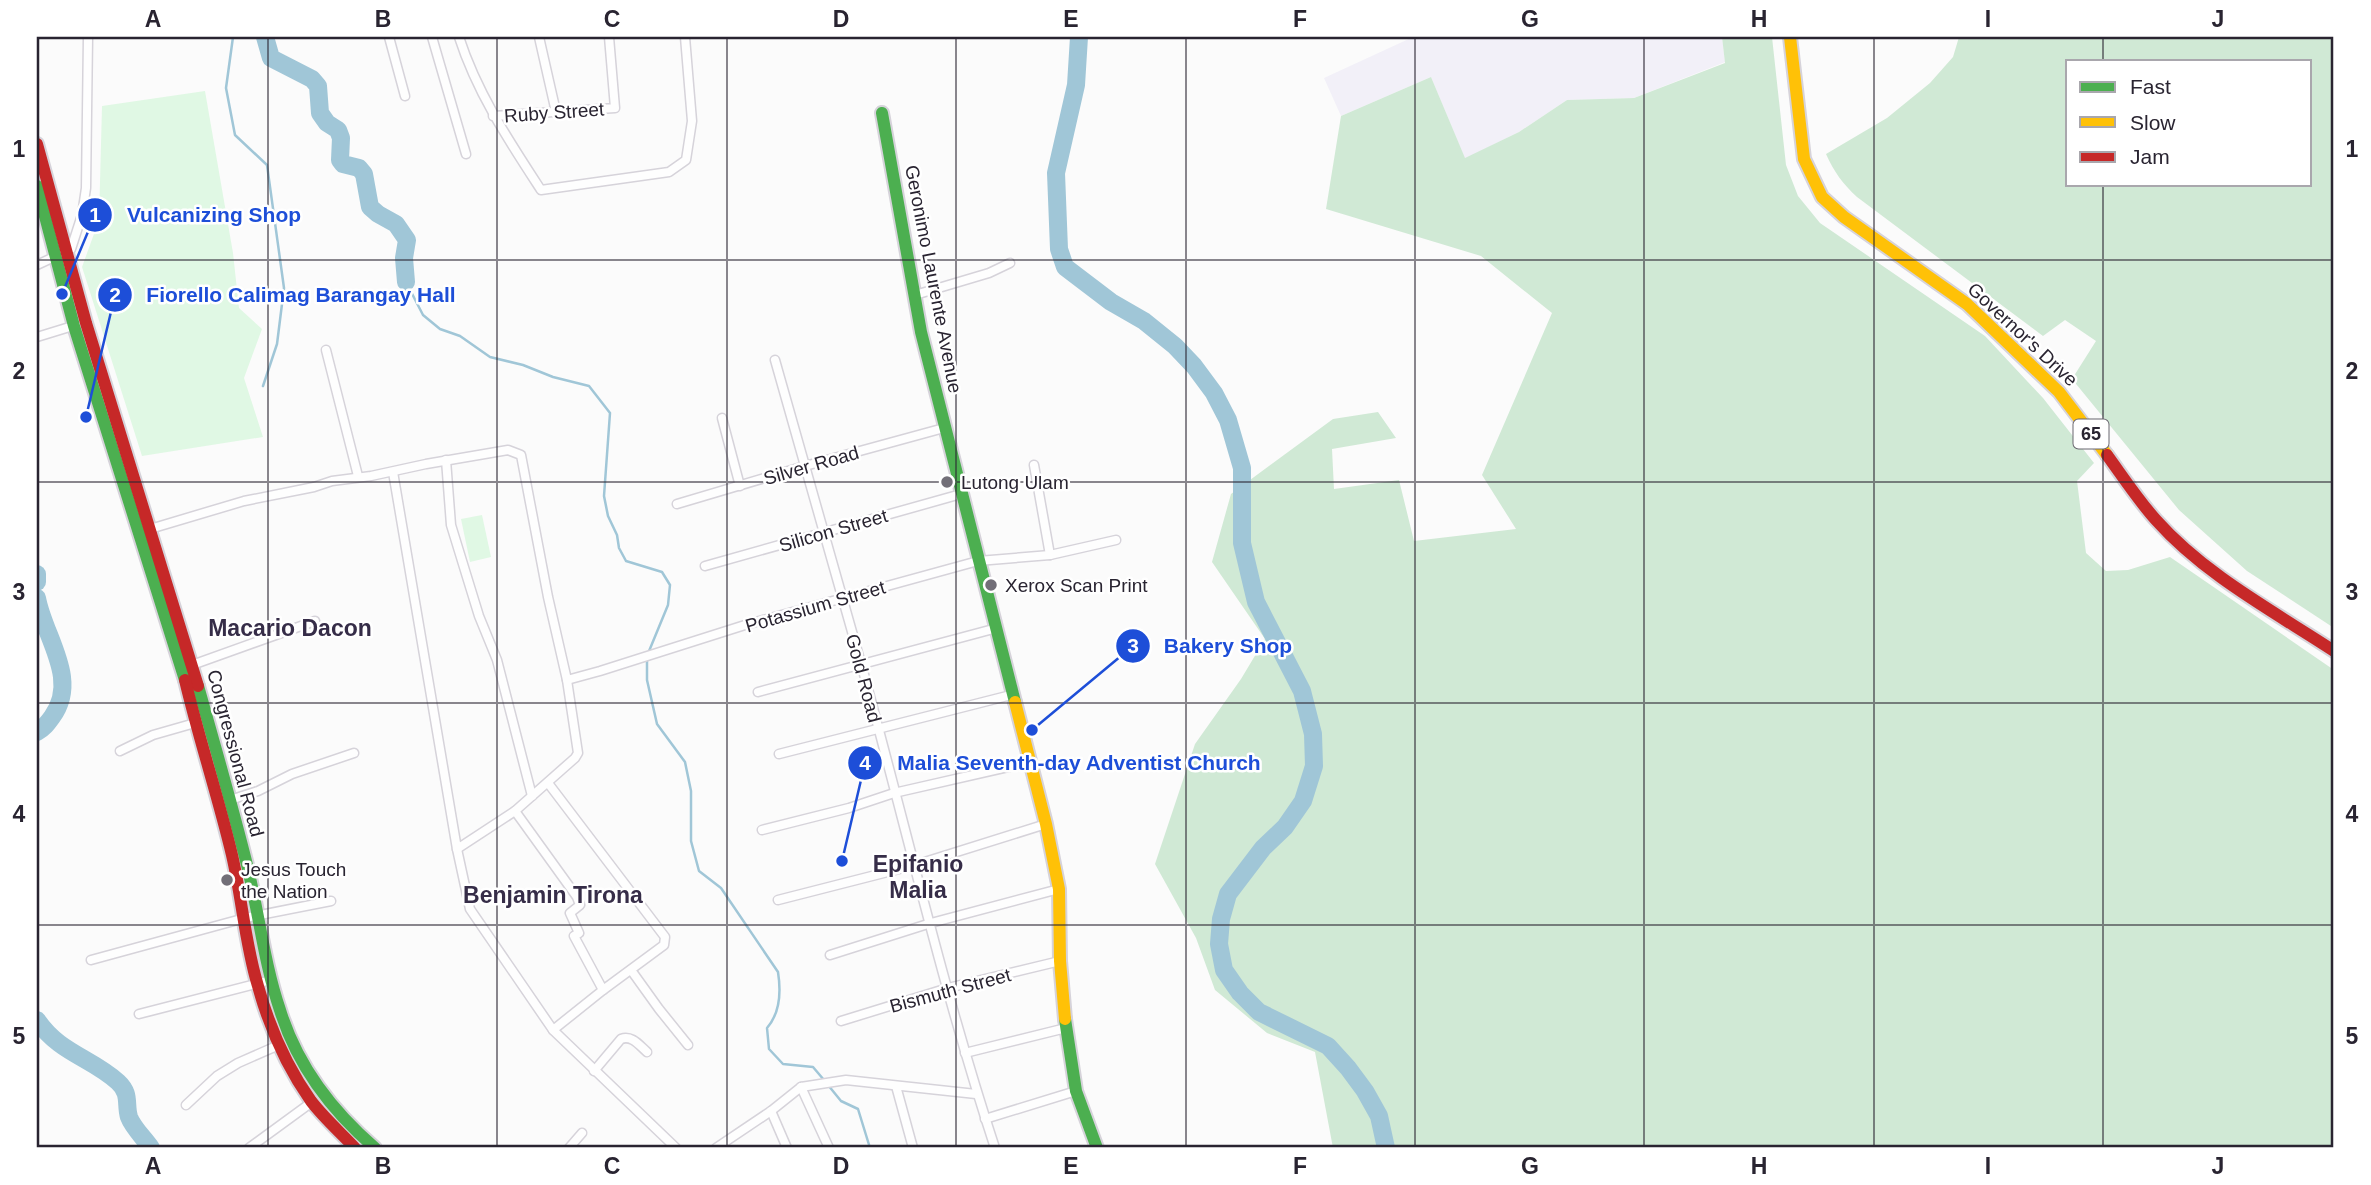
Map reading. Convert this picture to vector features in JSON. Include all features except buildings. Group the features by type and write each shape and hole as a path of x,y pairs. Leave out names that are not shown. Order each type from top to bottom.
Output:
{"main road":[{"name":"Governor's Drive","path":"1790,37 1804,159 1822,197 1844,218 1967,304 2030,362 2059,392 2156,520 2188,551 2224,579 2334,651"},
{"name":"Geronimo Laurente Avenue","path":"882,113 921,332 1046,824 1059,889 1060,961 1066,1028 1076,1091 1097,1148"},
{"name":"Congressional Road","path":"37,144 80,324 252,917"},
{"name":"Congressional Road","path":"37,189 62,255"},
{"name":"Congressional Road","path":"80,324 150,529 230,800 264,982 279,1045 292,1056 363,1146"},
{"name":"Congressional Road","path":"264,982 280,1012 292,1056 312,1102 363,1146"}],"street":[{"path":"37,265 62,255 76,239 86,188 88,37"},
{"path":"389,37 405,96"},
{"path":"432,37 466,154"},
{"path":"459,37 467,61 493,116 541,190 669,172 686,160 692,121 685,37"},
{"path":"539,37 556,112"},
{"name":"Ruby Street","path":"493,116 615,108 609,37"},
{"path":"915,295 989,273 1010,263"},
{"path":"37,337 80,324"},
{"path":"326,349 358,477"},
{"name":"Gold Road","path":"775,360 862,664 894,793 985,1119"},
{"path":"722,418 740,486"},
{"name":"Silver Road","path":"677,505 805,466 944,429"},
{"path":"150,529 244,501 358,477 508,450 521,455 567,680 578,753 515,811 457,849"},
{"path":"446,460 451,525 479,616 498,660 532,796"},
{"path":"1034,465 1050,555"},
{"path":"393,472 457,849 470,909 553,1030 676,1148"},
{"name":"Silicon Street","path":"705,566 961,494"},
{"name":"Potassium Street","path":"567,680 843,597 978,561 1050,555 1116,540"},
{"path":"192,665 315,621"},
{"path":"758,691 997,628"},
{"path":"779,754 1015,694"},
{"path":"120,751 153,735 195,723"},
{"path":"230,800 258,791 292,774 354,753"},
{"path":"762,830 849,808 894,793 1030,762"},
{"path":"548,783 665,937 664,945 553,1030"},
{"path":"515,811 577,897 580,905 570,913 579,933 574,936 603,990"},
{"path":"778,901 915,865 1046,824"},
{"path":"830,955 931,923 1059,889"},
{"path":"91,960 252,917 331,901"},
{"name":"Bismuth Street","path":"841,1021 948,988 1060,961"},
{"path":"631,970 688,1045"},
{"path":"139,1014 264,982"},
{"path":"965,1053 1066,1028"},
{"path":"594,1071 621,1038 631,1038 647,1052"},
{"path":"186,1105 217,1076 237,1063 279,1045"},
{"path":"716,1148 729,1144 801,1087 846,1080 976,1094"},
{"path":"896,1086 913,1148"},
{"path":"801,1087 829,1148"},
{"path":"995,1148 985,1119 1076,1091"},
{"path":"249,1148 312,1102"},
{"path":"771,1111 787,1148"},
{"path":"569,1148 582,1133"}],"shaded area":[{"path":"1413,37 1722,37 1725,62 1634,98 1567,100 1519,132 1465,159 1431,77 1341,116 1324,78"}],"green space":[{"path":"1722,37 1772,37 1786,165 1798,196 1820,223 1985,336 2043,398 2094,463 2077,481 2086,553 2106,571 2128,570 2170,557 2334,670 2334,1148 1333,1148 1315,1052 1267,1033 1215,990 1196,938 1155,864 1195,744 1241,679 1265,639 1212,562 1231,494 1333,419 1378,412 1396,438 1332,449 1334,489 1399,480 1414,541 1516,529 1482,475 1552,313 1481,256 1326,209 1341,116 1431,77 1465,158 1519,132 1567,100 1634,98 1725,63"},
{"path":"1959,37 2334,37 2334,628 2247,571 2179,510 2072,379 2096,341 2065,320 2043,336 1857,197 1843,182 1826,154 1887,118 1930,83 1953,57"},
{"path":"205,91 233,253 239,308 262,329 244,378 263,437 142,456 82,267 99,220 102,106"},
{"path":"482,515 491,557 470,562 461,519"}],"waterway":[{"path":"233,37 226,88 235,135 267,165 284,288 277,344 263,386"},
{"path":"265,37 271,58 312,79 318,86 320,113 327,123 338,130 341,138 340,160 343,164 359,168 364,174 370,207 396,224 407,240 404,258 406,282"},
{"path":"1079,37 1076,85 1056,173 1059,249 1065,267 1111,302 1144,321 1175,346 1214,393 1228,420 1242,468 1242,543 1256,602 1302,691 1313,734 1314,766 1303,801 1285,827 1263,848 1228,894 1221,919 1219,944 1224,970 1240,993 1259,1012 1328,1046 1365,1091 1379,1116 1386,1148"},
{"path":"406,282 423,315 440,329 460,336 490,357 589,386 610,413 604,496 619,548 626,561 662,572 670,585 668,605 647,656 647,680 657,724 685,762 691,791 691,841 699,871 721,888 778,972 778,1002 775,1016 767,1028 769,1049 783,1064 813,1067 824,1080"},
{"path":"37,574 37,582"},
{"path":"37,598 58,658 62,688 60,703 45,726 37,732"},
{"path":"37,1020 65,1048 108,1074 122,1086 131,1121 151,1148"},
{"path":"828,1085 841,1101 858,1109 870,1148"}],"traffic: fast":[{"path":"882,113 921,332 1015,702"},
{"path":"37,186 74,326 185,680"},
{"path":"198,686 247,865 270,974 287,1030 318,1086 344,1119 375,1148"},
{"path":"1065,1019 1076,1091 1097,1148"}],"traffic: slow":[{"path":"1790,37 1804,159 1822,197 1844,217 1967,304 2059,392 2107,455"},
{"path":"1015,702 1046,824 1059,889 1060,961 1065,1019"}],"traffic: jam":[{"path":"37,144 86,323 198,686"},
{"path":"2107,455 2149,512 2175,540 2240,591 2334,651"},
{"path":"185,680 232,855 250,954 268,1016 302,1088 321,1113 355,1148"}],"place":[{"name":"Vulcanizing Shop","path":"62,294"},
{"name":"Fiorello Calimag Barangay Hall","path":"86,417"},
{"name":"Lutong Ulam","path":"947,482"},
{"name":"Xerox Scan Print","path":"991,585"},
{"name":"Bakery Shop","path":"1032,730"},
{"name":"Malia Seventh-day Adventist Church","path":"842,861"},
{"name":"Jesus Touch the Nation","path":"227,880"}],"district":[{"name":"Macario Dacon","path":"290,628"},
{"name":"Epifanio Malia","path":"918,877"},
{"name":"Benjamin Tirona","path":"553,895"}]}
